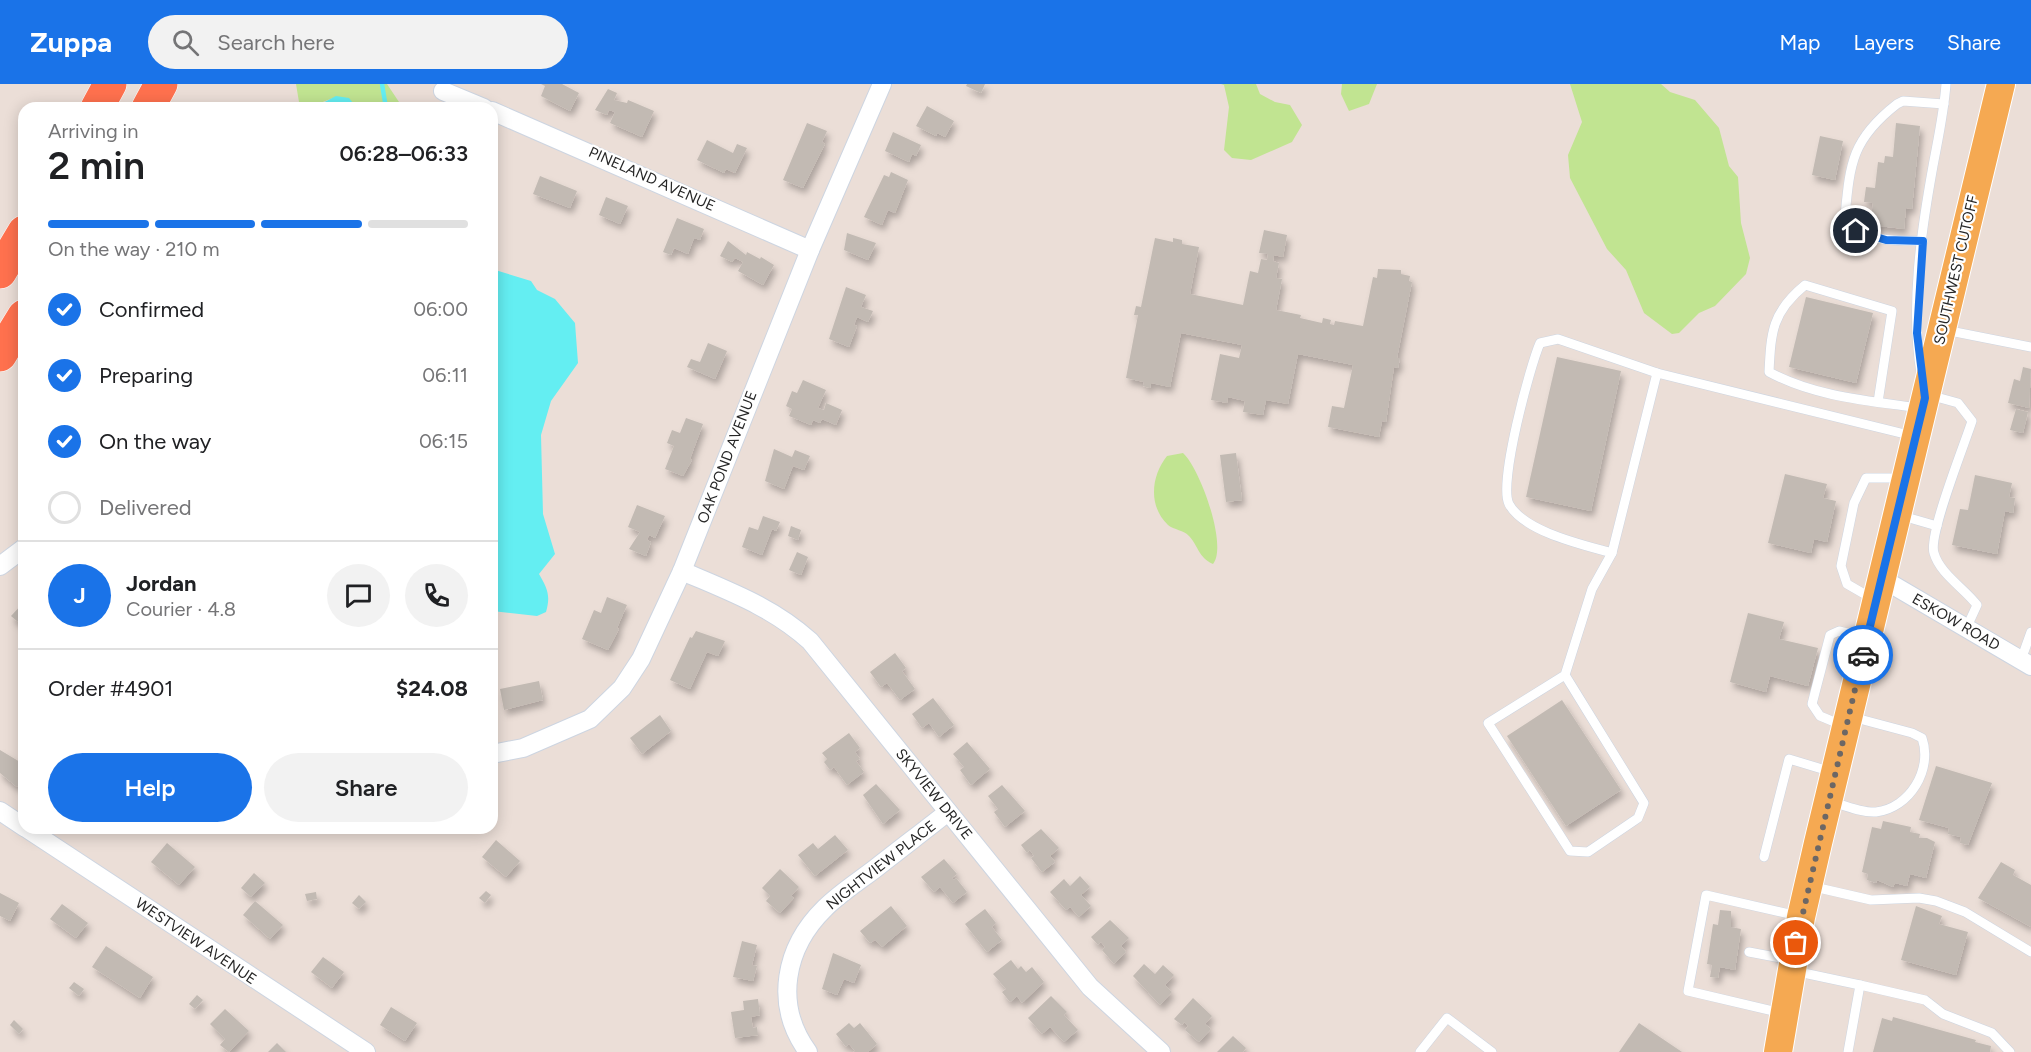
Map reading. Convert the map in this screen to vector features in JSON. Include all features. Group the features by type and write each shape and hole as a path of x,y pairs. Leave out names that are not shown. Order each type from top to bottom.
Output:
{"highway":[{"path":"100,102 110,84"},
{"path":"151,102 161,84"},
{"path":"0,272 18,241"},
{"path":"0,355 18,326"}],"main road":[{"name":"SOUTHWEST CUTOFF","path":"1778,1052 1801,917 1834,773 2001,84"}],"street":[{"name":"OAK POND AVENUE","path":"498,753 523,747 562,733 590,719 621,688 641,659 682,571 810,250 882,84"},
{"path":"443,91 470,102"},
{"name":"PINELAND AVENUE","path":"498,114 810,250"},
{"path":"0,566 18,552"},
{"name":"SKYVIEW DRIVE","path":"682,571 770,611 786,620 810,640 1090,987 1161,1052"},
{"name":"ESKOW ROAD","path":"1878,589 1966,629 2026,663"},
{"name":"WESTVIEW AVENUE","path":"0,811 18,823"},
{"name":"NIGHTVIEW PLACE","path":"808,1052 799,1040 789,1010 786,985 789,966 800,940 827,906 948,812"},
{"name":"WESTVIEW AVENUE","path":"36,834 366,1052"}],"lane":[{"path":"1925,400 1917,333 1923,241 1946,84"},
{"path":"1923,241 1886,240 1856,231 1845,216 1849,167 1865,134 1897,104 1903,101 1944,104"},
{"path":"1878,402 1892,311 1805,285 1780,310 1771,336 1770,372 1792,385 1878,402 1925,400 1958,404 1972,421 1937,526 1933,551 1942,570 1964,588 1977,605 1966,629"},
{"path":"1943,329 2031,346"},
{"path":"1611,553 1555,537 1530,523 1509,504 1506,482 1530,364 1540,343 1558,339 1657,373 1916,436"},
{"path":"1565,675 1644,803 1638,818 1588,852 1570,852 1488,723 1565,675 1592,589 1611,553 1657,373"},
{"path":"1878,589 1847,584 1841,566 1854,503 1866,478 1905,478"},
{"path":"1896,515 1937,526"},
{"path":"1828,801 1874,812 1892,808 1910,795 1920,775 1926,750 1922,738 1912,733 1820,716 1812,705 1830,635 1839,632 1867,637"},
{"path":"2026,663 2031,632"},
{"path":"1764,856 1789,759 1834,773"},
{"path":"1808,886 1871,900 1919,898 1936,901 1965,912 2031,952"},
{"path":"1784,1014 1688,990 1706,895 1801,917"},
{"path":"1749,952 1860,985 1925,999 1943,1014 1992,1033 2010,1052"},
{"path":"1848,1052 1860,985"},
{"path":"1420,1052 1447,1018 1492,1052"}],"green space":[{"path":"296,84 387,84 399,102 351,102 337,97 324,102 299,102"},
{"path":"1221,84 1256,84 1260,94 1275,102 1290,105 1302,125 1292,142 1251,160 1232,158 1224,150 1229,107 1224,85"},
{"path":"1342,84 1377,84 1369,104 1349,111 1341,94"},
{"path":"1570,84 1661,84 1670,92 1695,100 1719,128 1729,166 1738,177 1741,223 1750,258 1746,274 1715,306 1699,313 1679,333 1672,334 1644,313 1626,270 1607,249 1570,178 1568,155 1582,122"},
{"path":"1183,453 1197,474 1215,525 1217,555 1213,564 1201,555 1187,534 1168,525 1157,509 1155,482 1162,464 1167,456"}],"water":[{"path":"336,96 349,98 352,102 324,102"},
{"path":"498,271 531,281 537,290 555,299 575,323 578,363 551,401 541,435 543,514 555,554 539,574 546,588 548,601 546,612 537,616 498,612"}],"building":[{"path":"541,84 562,84 579,93 570,111 541,96 545,86"},
{"path":"967,84 985,84 981,93 966,86"},
{"path":"608,89 617,93 614,100 627,103 628,100 654,111 642,137 610,123 615,112 609,110 607,115 595,110"},
{"path":"927,106 954,121 945,137 937,133 936,136 916,126"},
{"path":"807,123 827,131 822,142 825,144 803,188 783,180"},
{"path":"1896,123 1920,126 1912,209 1906,208 1904,229 1870,225 1873,203 1864,202 1866,187 1875,188 1878,162 1884,163 1885,156 1893,157"},
{"path":"893,132 921,145 916,156 912,154 909,162 885,151"},
{"path":"1820,136 1843,141 1835,180 1812,175"},
{"path":"707,140 733,153 737,144 747,148 735,173 726,169 724,173 697,160"},
{"path":"891,172 908,180 895,213 888,210 882,225 864,217 884,175 889,177"},
{"path":"540,176 577,191 570,208 533,194"},
{"path":"606,197 628,206 620,224 599,215"},
{"path":"677,218 704,229 700,240 694,238 688,254 674,248 671,255 663,252"},
{"path":"1264,230 1287,235 1283,257 1274,255 1273,261 1279,263 1276,278 1282,279 1276,310 1301,315 1300,318 1322,323 1323,318 1331,320 1330,324 1334,325 1335,321 1363,326 1373,277 1377,278 1378,269 1401,270 1401,274 1410,276 1409,281 1412,282 1397,358 1400,358 1398,368 1394,367 1386,422 1382,421 1379,437 1328,427 1332,406 1344,408 1353,365 1298,354 1288,404 1266,400 1263,415 1243,412 1245,401 1228,397 1227,403 1211,400 1220,354 1239,358 1242,345 1181,333 1170,387 1151,383 1150,388 1143,386 1144,382 1126,378 1138,315 1134,315 1136,306 1141,307 1155,238 1173,242 1173,238 1182,240 1182,244 1199,247 1190,294 1243,305 1250,271 1258,273 1261,259 1267,260 1268,254 1259,253"},
{"path":"847,233 876,243 868,260 844,250"},
{"path":"728,241 746,255 747,252 774,265 763,285 738,271 743,262 735,258 732,262 720,256"},
{"path":"846,287 866,295 861,307 873,311 868,322 857,317 854,325 857,326 849,347 829,339"},
{"path":"1806,297 1873,313 1856,383 1789,367"},
{"path":"708,343 727,351 715,379 687,367 691,359 700,362"},
{"path":"1557,357 1621,371 1591,511 1526,497"},
{"path":"2023,367 2031,369 2029,408 2008,403 2014,379 2020,381"},
{"path":"803,380 826,390 818,408 824,410 826,403 842,410 836,425 822,419 820,423 813,420 811,425 789,416 792,409 786,406 792,391 797,393"},
{"path":"2016,409 2028,412 2023,433 2010,430"},
{"path":"686,418 703,424 690,459 692,460 683,476 665,469 674,446 667,443 672,430 680,433"},
{"path":"774,449 792,457 795,450 810,456 804,470 793,466 784,489 765,481"},
{"path":"1236,453 1242,500 1226,502 1220,455"},
{"path":"1785,474 1827,484 1823,498 1836,501 1827,542 1814,539 1811,553 1768,543"},
{"path":"1975,475 2012,483 2009,497 2015,498 2013,513 2005,511 1997,554 1952,545 1960,509 1968,510"},
{"path":"637,505 665,516 655,538 649,535 647,540 651,542 646,556 629,549 640,532 628,527"},
{"path":"763,516 780,522 776,531 772,529 762,555 742,547 749,527 758,530"},
{"path":"791,526 801,530 798,540 788,536"},
{"path":"797,552 808,557 801,575 789,570"},
{"path":"607,597 627,605 617,628 619,629 608,650 582,639 594,610 601,613"},
{"path":"18,608 18,622 11,616"},
{"path":"1748,613 1784,622 1779,639 1818,648 1808,686 1770,676 1766,692 1730,682"},
{"path":"696,631 725,641 718,656 707,652 690,689 670,680 690,637 692,638"},
{"path":"895,653 906,668 902,671 915,689 900,700 887,683 881,687 870,672"},
{"path":"539,681 543,700 504,710 500,689"},
{"path":"933,698 954,725 939,737 929,723 922,728 912,714"},
{"path":"1562,700 1621,790 1566,826 1507,736"},
{"path":"660,715 671,731 642,754 630,738"},
{"path":"849,733 860,748 855,752 860,759 856,761 864,772 847,785 834,767 830,770 824,762 827,759 822,753"},
{"path":"967,742 990,769 971,785 960,770 964,767 953,754"},
{"path":"0,750 18,761 18,786 0,773"},
{"path":"1936,766 1992,783 1968,845 1960,843 1961,837 1948,834 1949,828 1919,820"},
{"path":"876,784 900,810 883,824 863,795"},
{"path":"1002,785 1025,811 1005,827 994,812 998,809 988,796"},
{"path":"1883,821 1911,827 1910,832 1920,834 1919,838 1927,838 1935,842 1926,878 1910,874 1907,886 1895,883 1893,887 1877,880 1876,883 1867,880 1868,874 1862,872 1872,827 1881,829"},
{"path":"1041,829 1059,848 1050,856 1055,862 1042,872 1031,858 1034,856 1030,850 1027,853 1021,845"},
{"path":"835,835 848,850 815,876 798,855 813,843 818,849"},
{"path":"496,840 520,861 506,877 482,857"},
{"path":"167,843 195,867 179,885 151,862"},
{"path":"944,859 957,874 952,878 954,880 956,878 967,892 953,903 940,887 934,892 921,877"},
{"path":"2001,862 2015,870 2013,875 2031,885 2031,927 1978,898"},
{"path":"780,869 799,887 791,896 794,898 780,913 766,901 770,896 762,888"},
{"path":"254,873 265,883 251,897 241,888"},
{"path":"1080,876 1090,887 1081,895 1091,906 1079,917 1070,907 1066,910 1050,892 1064,879 1070,886"},
{"path":"486,891 491,895 485,903 479,898"},
{"path":"316,892 317,899 307,901 305,894"},
{"path":"0,893 19,903 10,921 0,916"},
{"path":"359,895 366,902 359,909 352,903"},
{"path":"255,901 283,925 270,939 243,915"},
{"path":"62,904 88,923 76,938 50,919"},
{"path":"891,906 907,926 882,947 875,940 870,943 860,931"},
{"path":"1916,906 1942,916 1939,924 1968,932 1956,975 1901,960"},
{"path":"985,909 996,923 992,927 1002,940 987,952 965,924"},
{"path":"1720,910 1731,911 1731,927 1741,929 1735,970 1720,967 1718,978 1710,977 1712,965 1707,964 1713,924 1718,925"},
{"path":"1110,920 1129,938 1121,946 1126,952 1114,964 1102,950 1105,947 1101,942 1098,945 1091,937"},
{"path":"742,941 757,945 752,965 757,966 753,981 733,977"},
{"path":"106,946 153,977 140,998 92,967"},
{"path":"833,953 861,965 854,983 844,979 837,995 822,989"},
{"path":"323,957 344,972 332,988 311,972"},
{"path":"1011,960 1018,969 1021,966 1026,972 1032,967 1044,982 1022,1003 1017,996 1010,1002 1002,992 1006,989 993,974"},
{"path":"1144,964 1155,974 1163,965 1174,975 1165,985 1172,992 1160,1005 1133,976"},
{"path":"74,982 84,989 79,996 69,988"},
{"path":"197,995 203,1000 195,1009 189,1004"},
{"path":"1051,996 1067,1012 1064,1015 1078,1030 1064,1042 1050,1027 1042,1034 1028,1018"},
{"path":"1193,998 1212,1016 1205,1024 1211,1029 1199,1042 1185,1030 1188,1026 1184,1022 1182,1025 1174,1019"},
{"path":"758,999 760,1015 751,1017 753,1028 757,1027 758,1035 735,1038 731,1012 744,1010 743,1001"},
{"path":"391,1007 417,1023 405,1041 380,1025"},
{"path":"225,1009 249,1031 229,1052 220,1045 225,1039 210,1024"},
{"path":"1893,1017 1976,1040 1975,1042 1991,1046 1990,1052 1873,1052 1882,1018 1892,1021"},
{"path":"14,1020 23,1029 19,1034 10,1025"},
{"path":"849,1023 854,1028 860,1023 877,1044 868,1052 853,1052 855,1051 849,1044 846,1047 836,1034"},
{"path":"1639,1023 1682,1052 1619,1052"},
{"path":"1233,1036 1246,1048 1243,1052 1217,1052"},
{"path":"277,1043 286,1052 268,1052"}],"waterway":[{"path":"382,84 385,102"}],"way so far":[{"path":"1796,943 1863,655"}],"route":[{"path":"1856,231 1863,235 1886,240 1923,241 1917,333 1925,398 1863,655"}]}
